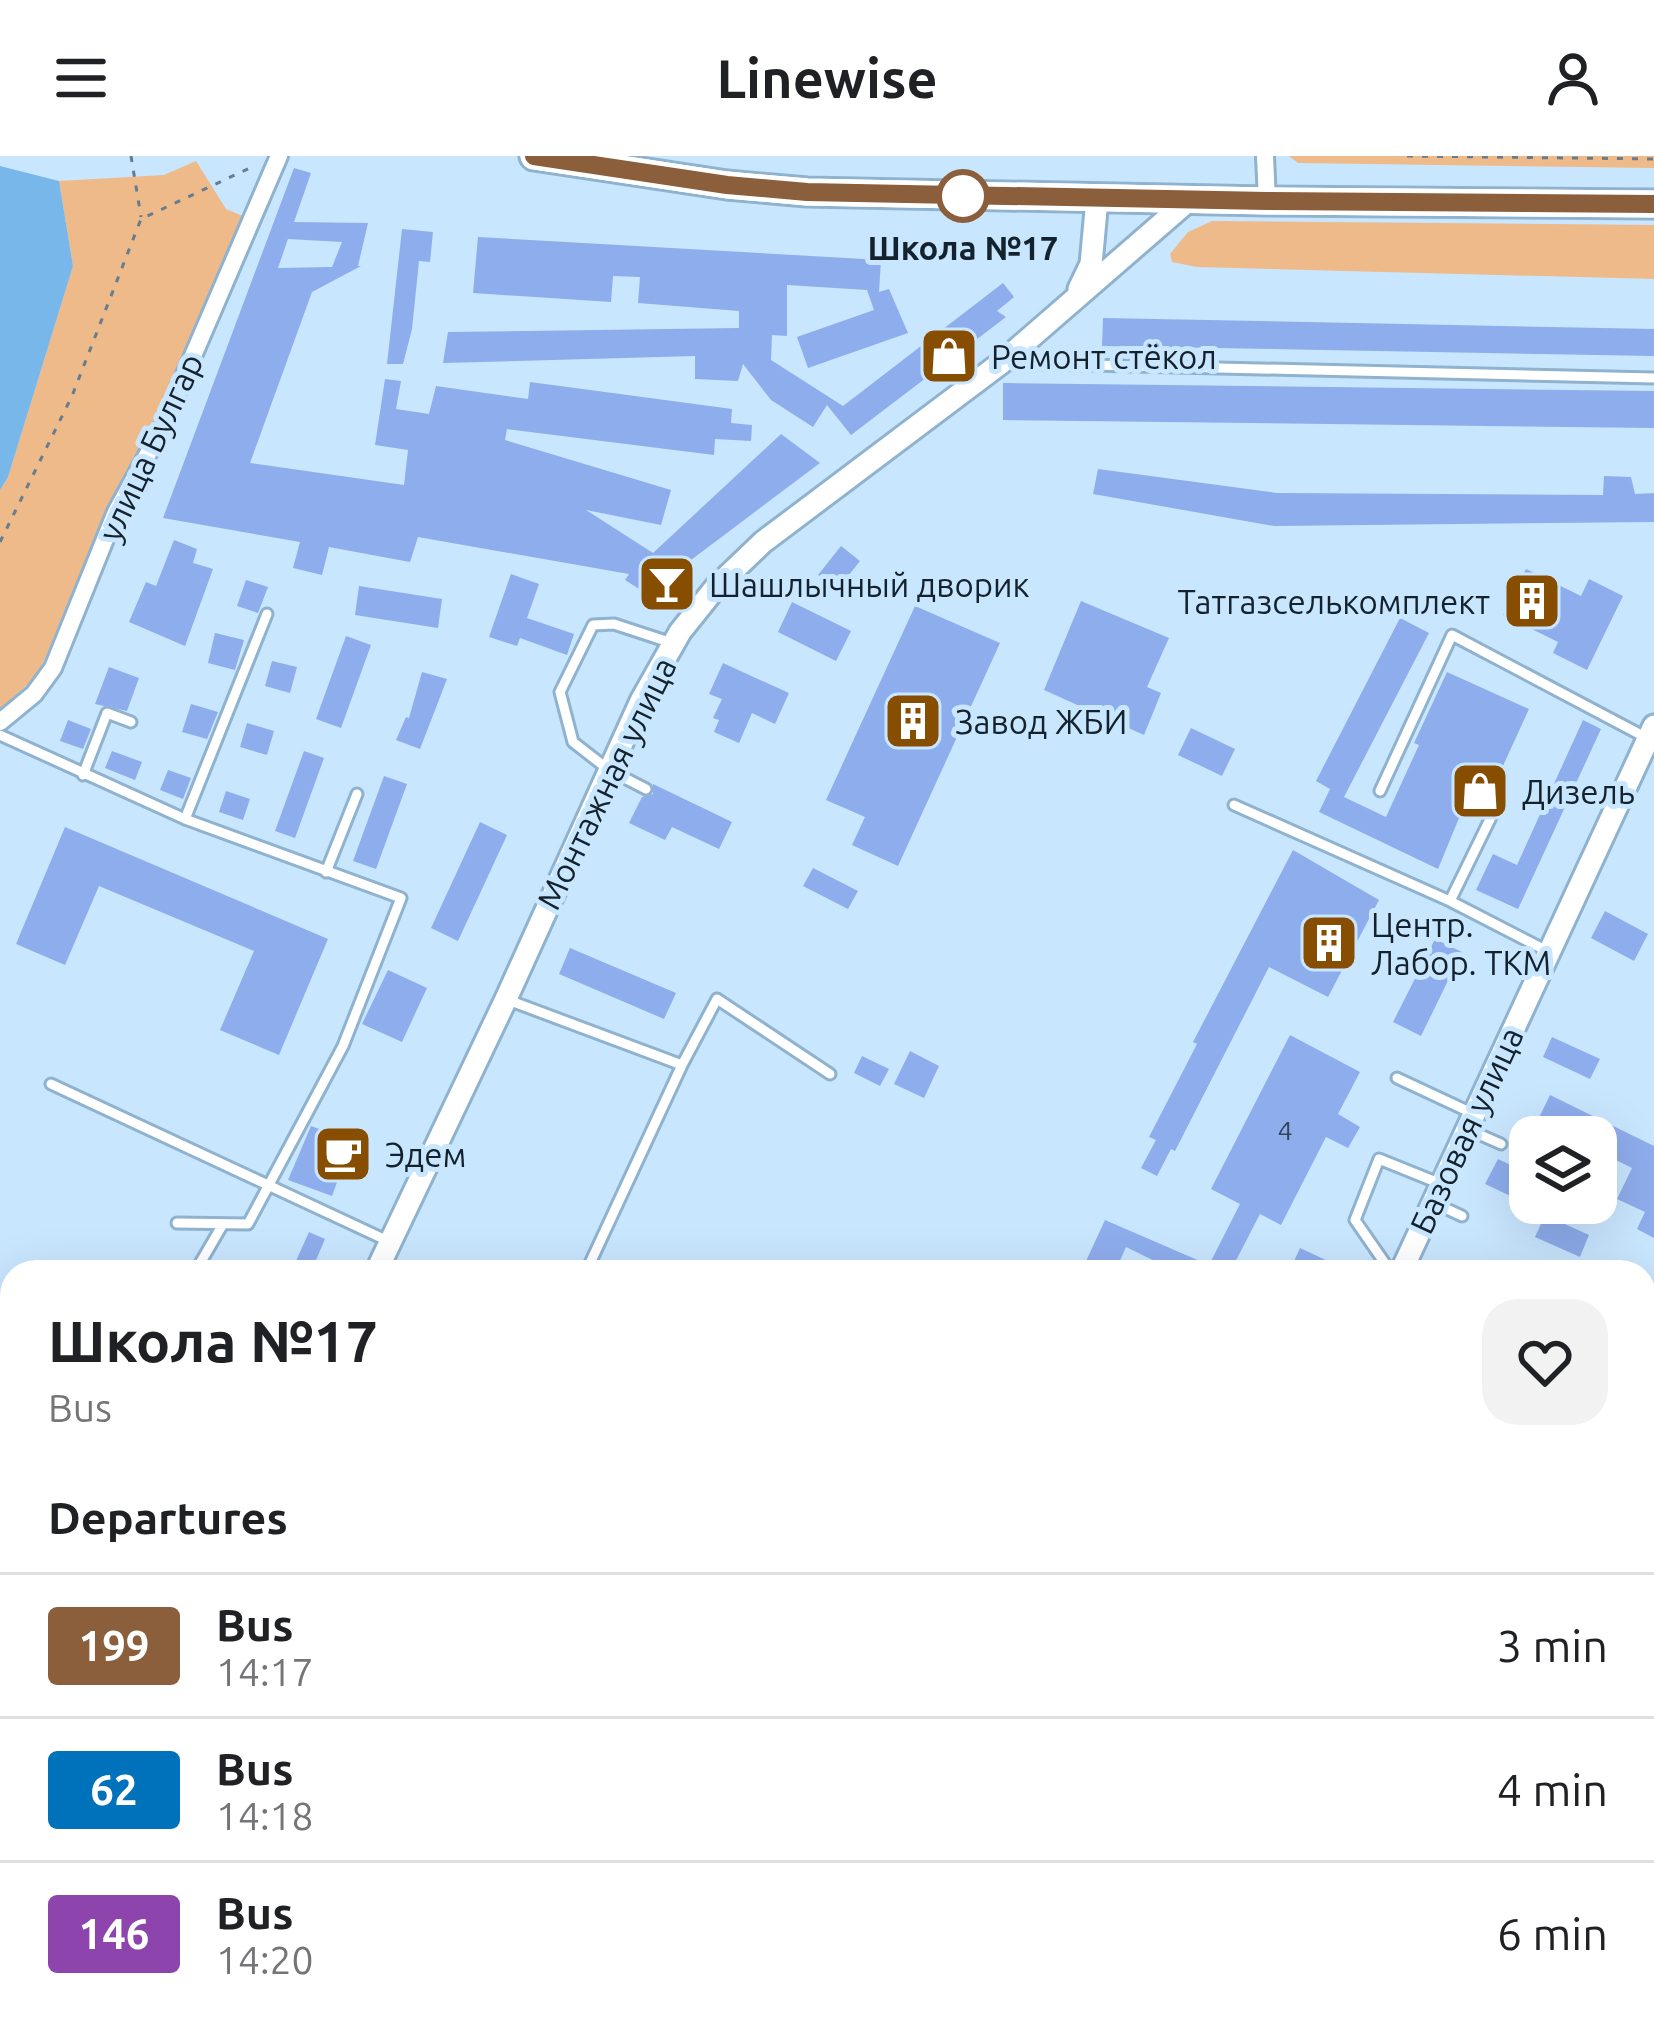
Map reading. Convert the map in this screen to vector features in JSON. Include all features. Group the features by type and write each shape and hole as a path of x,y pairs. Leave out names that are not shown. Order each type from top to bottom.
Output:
{"main road":[{"path":"534,156 770,189 1097,199 1654,204"}],"street":[{"path":"1265,156 1267,201"},
{"name":"улица Булгар","path":"0,722 34,694 53,668 116,512 162,428 270,159"},
{"path":"1074,301 1091,264 1097,199"},
{"name":"Монтажная улица","path":"382,1260 609,770 673,644 716,587 763,542 1000,363 1189,200"},
{"name":"Базовая улица","path":"1406,1260 1549,952 1645,773 1651,733"}],"lane":[{"path":"1000,363 1654,378"},
{"path":"185,819 267,614"},
{"path":"646,789 609,770 573,742 560,692 593,625 614,624 673,644"},
{"path":"1380,791 1452,635 1651,733"},
{"path":"83,775 107,712 131,722"},
{"path":"0,735 185,819 401,898 343,1046 248,1225 177,1223"},
{"path":"326,872 357,794"},
{"path":"1234,805 1450,901 1549,952"},
{"path":"1450,901 1497,805"},
{"path":"506,999 682,1065"},
{"path":"592,1260 717,999 830,1074"},
{"path":"1397,1078 1501,1144"},
{"path":"51,1084 390,1242"},
{"path":"1383,1260 1355,1220 1378,1159 1437,1193 1462,1216"},
{"path":"202,1260 223,1224"}],"path":[{"path":"0,542 72,396 141,218 131,156"},
{"path":"1407,156 1654,159"},
{"path":"141,218 270,159"}],"shaded area":[{"path":"1289,156 1654,156 1654,168 1298,163"},
{"path":"196,161 226,209 245,217 167,407 36,677 0,709 0,490 73,266 59,181 164,175"},
{"path":"1212,221 1654,225 1654,279 1197,267 1172,262 1170,254 1188,232"}],"water":[{"path":"0,166 59,181 73,266 0,490"}],"building":[{"path":"294,168 311,173 294,222 368,223 361,266 312,292 250,463 404,485 408,450 375,445 385,379 401,381 396,409 429,414 436,386 528,399 530,382 732,409 731,423 752,425 751,441 715,439 714,455 507,429 505,440 671,490 661,525 586,510 653,553 781,434 820,463 691,560 686,556 658,601 625,580 629,574 418,537 410,562 329,547 322,575 293,568 300,542 163,518","holes":["288,239 342,242 332,267 278,268"]},
{"path":"402,229 433,232 430,262 419,261 403,364 387,364"},
{"path":"478,237 881,260 879,292 889,289 908,333 808,368 797,337 874,310 867,290 787,285 787,336 772,335 771,360 843,406 1003,283 1014,297 997,311 1006,317 851,435 827,405 813,427 771,400 743,364 738,381 695,379 695,356 443,363 448,332 739,328 739,311 638,303 640,277 613,276 611,302 473,293"},
{"path":"1103,318 1654,329 1654,356 1102,346"},
{"path":"1003,383 1654,391 1654,428 1003,420"},
{"path":"1098,469 1277,493 1603,495 1604,476 1631,477 1635,494 1654,493 1654,522 1274,526 1093,494"},
{"path":"174,540 197,549 193,563 213,569 185,646 129,622 146,582 156,586"},
{"path":"841,546 860,561 837,590 818,575"},
{"path":"1526,569 1581,596 1589,579 1623,596 1587,670 1553,653 1558,642 1503,615"},
{"path":"511,574 539,584 527,618 574,634 567,655 520,638 517,646 489,637"},
{"path":"246,580 268,587 258,613 237,606"},
{"path":"359,586 442,599 438,628 355,615"},
{"path":"1081,601 1169,638 1147,687 1161,693 1144,735 1044,690"},
{"path":"792,602 851,631 836,661 778,632"},
{"name":"Завод ЖБИ","path":"915,606 1000,643 898,866 852,845 865,817 826,800"},
{"path":"1400,618 1429,633 1344,797 1386,817 1447,672 1529,709 1481,814 1464,806 1438,869 1319,812 1330,789 1316,781"},
{"path":"215,633 244,640 235,670 208,663"},
{"path":"346,636 371,645 341,728 316,719"},
{"path":"272,661 297,667 290,693 265,686"},
{"path":"723,663 789,693 775,724 752,713 739,743 714,732 719,720 713,718 722,699 709,694"},
{"path":"109,667 139,678 127,711 95,704"},
{"path":"422,672 447,679 420,749 396,740 409,718"},
{"path":"191,704 218,712 207,739 182,732"},
{"path":"68,720 91,729 83,749 60,741"},
{"path":"1583,720 1601,729 1518,909 1476,890 1493,854 1517,865"},
{"path":"247,723 274,731 267,755 240,747"},
{"path":"1191,728 1235,749 1222,776 1178,755"},
{"path":"112,751 142,762 135,780 105,768"},
{"path":"304,751 324,758 295,838 275,831"},
{"path":"168,770 191,778 183,799 160,790"},
{"path":"384,776 407,784 376,869 353,861"},
{"path":"653,784 732,822 719,849 672,827 665,840 629,823 642,797 653,794"},
{"path":"226,791 250,799 243,820 219,812"},
{"path":"480,822 507,835 458,941 431,928"},
{"path":"65,827 328,939 279,1055 220,1030 254,951 99,886 65,965 16,944"},
{"path":"1293,850 1379,900 1328,997 1269,967 1175,1151 1171,1149 1157,1176 1141,1168 1156,1140 1149,1137"},
{"path":"813,868 858,891 848,909 803,886"},
{"path":"1605,911 1648,934 1634,961 1591,938"},
{"path":"1435,939 1462,952 1421,1036 1393,1022"},
{"path":"570,948 676,993 664,1019 559,974"},
{"path":"388,970 427,988 402,1042 362,1024"},
{"path":"1290,1035 1360,1072 1338,1114 1360,1127 1348,1148 1326,1137 1281,1225 1260,1214 1236,1260 1212,1260 1240,1204 1211,1189"},
{"path":"1552,1037 1600,1059 1590,1079 1543,1057"},
{"path":"910,1051 939,1066 924,1098 894,1084"},
{"path":"862,1056 889,1069 880,1086 854,1073"},
{"path":"1550,1095 1593,1116 1540,1116"},
{"path":"311,1126 352,1141 332,1196 288,1180"},
{"path":"1617,1128 1654,1146 1654,1238 1637,1229 1645,1212 1617,1199 1632,1168 1617,1160"},
{"path":"1498,1159 1509,1164 1509,1195 1485,1184"},
{"path":"1105,1220 1197,1260 1153,1260 1126,1247 1120,1260 1087,1260"},
{"path":"1541,1224 1565,1224 1589,1235 1580,1257 1535,1237"},
{"path":"309,1232 325,1239 316,1260 296,1260"},
{"path":"1300,1248 1326,1260 1294,1260"}],"bus line":[{"name":"199","path":"534,156 807,192 1654,204"}],"place":[{"name":"Школа №17","path":"963,196"},
{"name":"Ремонт стёкол","path":"949,356"},
{"name":"Шашлычный дворик","path":"667,584"},
{"name":"Татгазселькомплект","path":"1532,601"},
{"name":"Завод ЖБИ","path":"913,721"},
{"name":"Дизель","path":"1480,791"},
{"name":"Центр. Лабор. ТКМ","path":"1329,943"},
{"name":"Эдем","path":"343,1154"}]}
